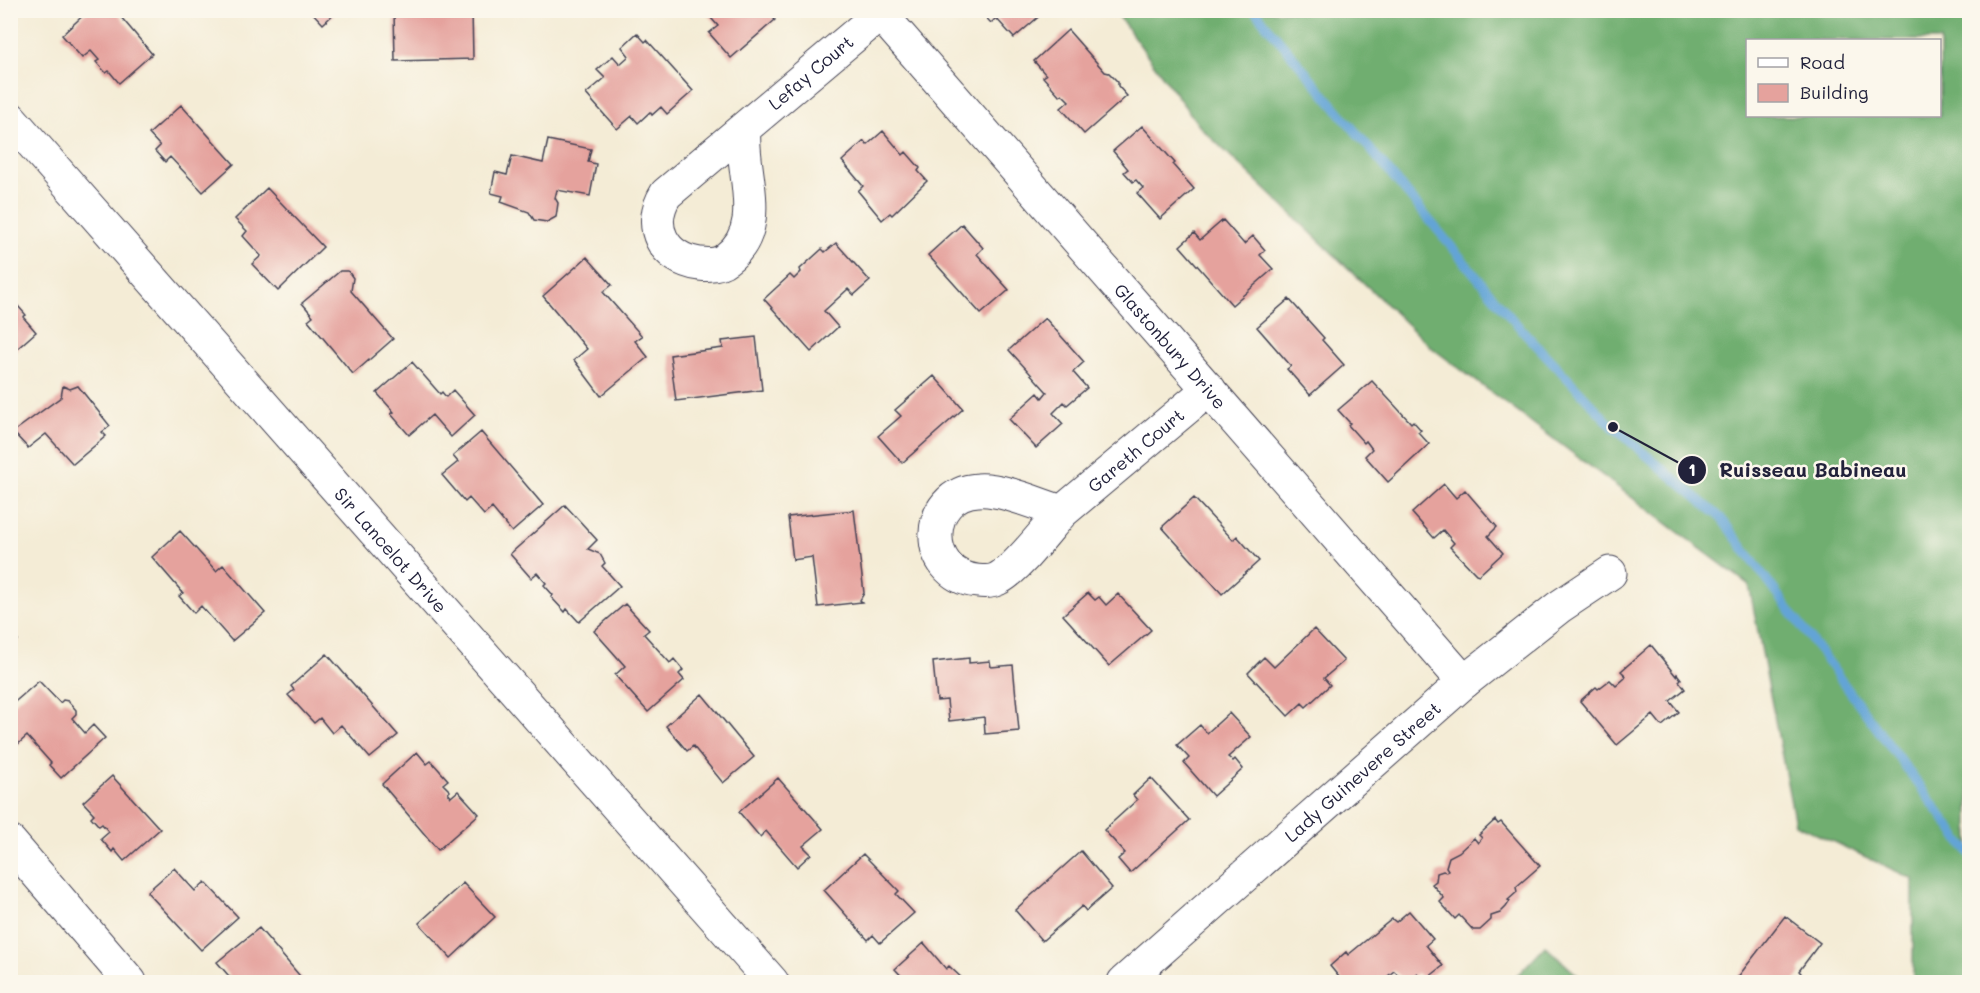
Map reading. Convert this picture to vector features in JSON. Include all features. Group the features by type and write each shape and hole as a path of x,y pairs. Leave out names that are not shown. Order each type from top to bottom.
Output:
{"street":[{"name":"Lefay Court","path":"744,130 879,12"},
{"name":"Glastonbury Drive","path":"879,12 1464,682"},
{"name":"Sir Lancelot Drive","path":"10,118 772,982"},
{"name":"Gareth Court","path":"1062,512 1209,389"},
{"name":"Lady Guinevere Street","path":"1124,982 1464,682 1558,607 1610,573"},
{"path":"10,843 130,982"}],"green space":[{"path":"1115,11 1969,11 1969,982 1913,982 1913,879 1795,824 1749,585 1432,348 1200,127"},
{"path":"1545,946 1585,982 1511,982"}],"building":[{"path":"89,10 115,10 152,54 119,83 109,71 106,73 96,62 99,60 91,51 82,58 62,35"},
{"path":"310,10 338,10 323,24"},
{"path":"394,10 472,10 473,59 395,61"},
{"path":"704,10 767,10 775,20 731,58 709,33 718,26"},
{"path":"979,10 1040,10 1043,13 1014,38 996,18 991,23"},
{"path":"1068,30 1105,72 1118,82 1118,86 1127,96 1084,134 1061,108 1069,101 1062,94 1060,96 1043,77 1046,75 1034,61"},
{"path":"637,33 645,42 647,40 693,91 667,114 661,107 652,115 650,112 638,123 632,116 617,129 586,94 605,78 597,70 613,56 620,64 629,56 622,47"},
{"path":"181,105 234,164 203,192 170,157 165,162 155,151 160,146 149,134"},
{"path":"1142,126 1175,163 1173,165 1194,189 1160,219 1137,193 1143,188 1136,180 1133,182 1124,172 1128,169 1113,151"},
{"path":"883,131 903,155 906,152 920,168 918,171 927,181 892,215 890,213 882,220 858,191 863,186 842,161 864,141 867,145"},
{"path":"548,140 591,149 588,162 596,164 590,196 557,190 556,217 547,222 534,220 529,212 501,202 503,196 491,193 495,172 507,175 512,156 543,163"},
{"path":"267,188 323,247 278,291 252,264 261,256 243,236 247,231 235,219"},
{"path":"1223,220 1244,244 1253,236 1265,250 1260,255 1273,269 1232,305 1180,246 1194,233 1200,240"},
{"path":"962,224 983,248 977,254 1009,290 981,314 928,255"},
{"path":"836,243 870,281 854,295 848,289 824,311 838,327 811,352 764,299 790,275 794,279 801,272 800,269 822,249 825,252"},
{"path":"587,257 612,285 603,292 642,336 635,341 648,357 601,396 574,360 587,349 543,296"},
{"path":"340,271 348,271 353,278 351,291 393,339 353,374 308,320 313,316 302,303"},
{"path":"10,297 26,315 23,317 36,332 10,355"},
{"path":"1289,299 1324,338 1322,340 1344,365 1310,395 1287,369 1291,366 1257,327"},
{"path":"1045,318 1084,362 1073,372 1087,388 1067,405 1064,402 1053,413 1063,424 1036,448 1009,419 1038,393 1042,398 1047,392 1009,350"},
{"path":"756,337 762,390 676,401 670,355 723,348 722,341"},
{"path":"412,362 440,394 442,392 446,397 453,390 475,415 451,437 432,415 409,435 391,414 394,412 377,393"},
{"path":"934,376 963,409 902,463 878,436 901,416 895,410"},
{"path":"1372,381 1411,423 1413,421 1421,430 1418,432 1429,444 1388,482 1365,456 1372,449 1348,425 1350,423 1338,410"},
{"path":"63,386 70,389 78,386 110,426 102,432 106,436 73,464 46,434 28,448 13,432 61,397"},
{"path":"481,432 543,505 512,532 492,508 484,515 469,498 465,502 442,475 458,462 453,456"},
{"path":"1444,484 1456,498 1465,490 1497,527 1488,536 1503,553 1479,575 1450,547 1454,543 1443,530 1434,538 1412,513"},
{"path":"1194,498 1233,540 1237,536 1259,561 1222,594 1162,527"},
{"path":"565,505 597,540 588,549 600,554 605,563 602,566 620,586 579,622 567,609 565,612 551,597 553,595 544,585 546,583 537,573 531,578 510,554"},
{"path":"854,510 864,593 860,600 862,602 818,607 812,557 793,560 788,517"},
{"path":"180,531 216,571 223,565 265,613 232,641 201,606 194,613 179,596 183,593 152,557"},
{"path":"1088,593 1095,600 1099,597 1106,605 1118,594 1151,630 1109,666 1063,615"},
{"path":"625,604 649,630 644,634 670,663 674,659 683,670 679,674 684,680 648,712 615,675 625,666 594,631"},
{"path":"1314,629 1344,661 1324,678 1330,685 1306,707 1302,703 1288,716 1248,673 1264,657 1274,667"},
{"path":"10,632 18,640 10,647"},
{"path":"1651,645 1681,679 1679,681 1685,689 1670,701 1679,712 1662,726 1653,715 1617,745 1580,701 1596,687 1598,689 1610,680 1616,686 1626,676 1621,671"},
{"path":"327,654 398,735 370,758 341,725 332,733 320,718 314,723 288,695 294,690 291,686"},
{"path":"969,658 969,663 990,661 991,667 1013,665 1019,731 985,734 984,717 949,721 947,700 937,701 933,662"},
{"path":"39,681 60,703 63,700 68,701 76,710 72,718 85,733 93,725 105,738 61,778 27,736 17,745 10,738 10,706"},
{"path":"702,694 754,757 723,783 693,746 687,751 666,726"},
{"path":"1229,713 1251,737 1228,757 1233,761 1235,759 1243,769 1213,796 1184,763 1189,758 1177,745 1200,725 1207,733"},
{"path":"417,752 427,764 431,761 448,780 443,784 450,791 448,793 451,797 458,791 479,814 438,850 382,784"},
{"path":"112,776 160,829 124,861 101,839 109,832 91,817 94,814 83,802"},
{"path":"778,778 823,829 803,846 811,854 797,867 766,831 760,837 739,812"},
{"path":"1151,778 1189,820 1130,873 1118,859 1125,853 1104,830 1137,800 1133,795"},
{"path":"1495,820 1498,824 1501,822 1540,866 1516,887 1517,892 1508,900 1510,901 1500,913 1491,916 1491,920 1480,930 1473,930 1459,915 1455,919 1440,902 1444,898 1432,884 1436,881 1437,873 1448,870 1446,867 1449,857 1459,852 1474,838 1478,843 1482,838 1479,835"},
{"path":"1081,851 1112,888 1086,911 1082,906 1042,941 1015,910"},
{"path":"863,854 899,891 896,894 914,913 880,943 873,935 868,940 824,890"},
{"path":"174,868 195,891 205,882 238,917 201,950 147,892"},
{"path":"463,883 495,917 451,958 419,923"},
{"path":"1409,911 1433,939 1426,945 1443,966 1424,981 1417,973 1410,979 1403,979 1394,971 1381,982 1343,982 1330,966 1346,952 1348,955 1392,919 1396,922"},
{"path":"1785,916 1820,943 1799,971 1801,973 1794,982 1734,982"},
{"path":"259,928 305,982 234,982 217,962"},
{"path":"924,943 946,969 949,966 966,982 907,982 895,969"}],"waterway":[{"path":"1254,10 1512,319 1613,427 1721,518 1970,854"}],"place":[{"name":"Ruisseau Babineau","path":"1613,427"}]}
